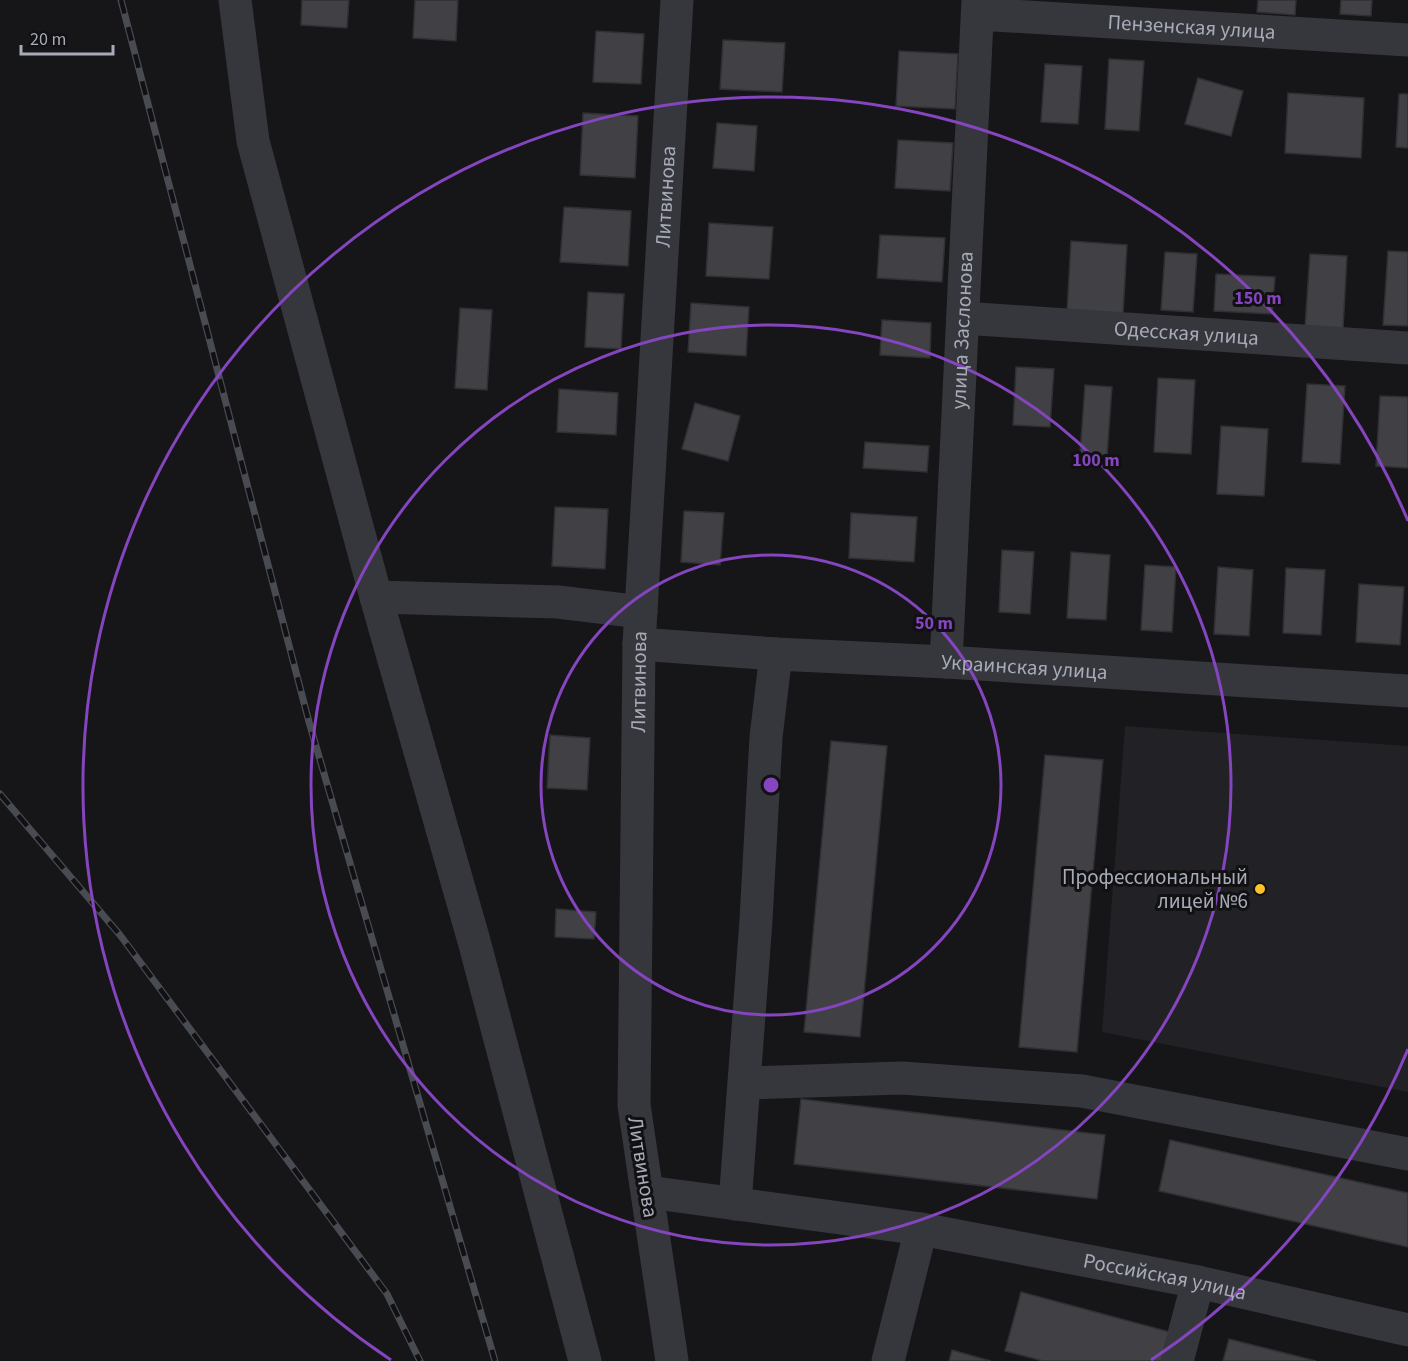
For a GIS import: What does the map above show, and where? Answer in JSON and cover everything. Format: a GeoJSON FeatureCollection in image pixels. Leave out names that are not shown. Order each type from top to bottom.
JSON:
{"type":"FeatureCollection","features":[{"type":"Feature","properties":{"kind":"street"},"geometry":{"type":"LineString","coordinates":[[235,0],[253,141],[376,597],[474,941],[585,1361]]}},
{"type":"Feature","properties":{"kind":"street","name":"Литвинова"},"geometry":{"type":"LineString","coordinates":[[672,1361],[634,1105],[640,628],[677,0]]}},
{"type":"Feature","properties":{"kind":"street","name":"Пензенская улица"},"geometry":{"type":"LineString","coordinates":[[978,7],[1408,40]]}},
{"type":"Feature","properties":{"kind":"street","name":"улица Заслонова"},"geometry":{"type":"LineString","coordinates":[[946,662],[978,7]]}},
{"type":"Feature","properties":{"kind":"street","name":"Одесская улица"},"geometry":{"type":"LineString","coordinates":[[963,318],[1408,348]]}},
{"type":"Feature","properties":{"kind":"street","name":"Украинская улица"},"geometry":{"type":"LineString","coordinates":[[376,597],[558,602],[640,628],[776,654],[946,662],[1408,691]]}},
{"type":"Feature","properties":{"kind":"street"},"geometry":{"type":"LineString","coordinates":[[735,1204],[745,1083],[766,737],[776,654]]}},
{"type":"Feature","properties":{"kind":"street"},"geometry":{"type":"LineString","coordinates":[[745,1083],[902,1078],[1082,1091],[1408,1154]]}},
{"type":"Feature","properties":{"kind":"street","name":"Российская улица"},"geometry":{"type":"LineString","coordinates":[[648,1192],[921,1228],[1198,1282],[1408,1330]]}},
{"type":"Feature","properties":{"kind":"street"},"geometry":{"type":"LineString","coordinates":[[888,1361],[921,1228]]}},
{"type":"Feature","properties":{"kind":"street"},"geometry":{"type":"LineString","coordinates":[[1177,1361],[1198,1282]]}},
{"type":"Feature","properties":{"kind":"shaded area","name":"Профессиональный лицей №6"},"geometry":{"type":"Polygon","coordinates":[[[1125,726],[1408,746],[1408,1092],[1102,1032],[1125,726]]]}},
{"type":"Feature","properties":{"kind":"building"},"geometry":{"type":"Polygon","coordinates":[[[302,0],[349,0],[347,28],[301,25],[302,0]]]}},
{"type":"Feature","properties":{"kind":"building"},"geometry":{"type":"Polygon","coordinates":[[[415,0],[458,0],[456,41],[413,38],[415,0]]]}},
{"type":"Feature","properties":{"kind":"building"},"geometry":{"type":"Polygon","coordinates":[[[1258,0],[1296,0],[1295,15],[1257,12],[1258,0]]]}},
{"type":"Feature","properties":{"kind":"building"},"geometry":{"type":"Polygon","coordinates":[[[1341,0],[1372,0],[1371,16],[1340,14],[1341,0]]]}},
{"type":"Feature","properties":{"kind":"building"},"geometry":{"type":"Polygon","coordinates":[[[596,31],[644,34],[641,84],[593,82],[596,31]]]}},
{"type":"Feature","properties":{"kind":"building"},"geometry":{"type":"Polygon","coordinates":[[[723,40],[785,43],[782,92],[720,89],[723,40]]]}},
{"type":"Feature","properties":{"kind":"building"},"geometry":{"type":"Polygon","coordinates":[[[899,51],[958,54],[955,109],[896,106],[899,51]]]}},
{"type":"Feature","properties":{"kind":"building"},"geometry":{"type":"Polygon","coordinates":[[[1109,59],[1144,61],[1139,131],[1105,129],[1109,59]]]}},
{"type":"Feature","properties":{"kind":"building"},"geometry":{"type":"Polygon","coordinates":[[[1045,64],[1082,66],[1078,124],[1041,122],[1045,64]]]}},
{"type":"Feature","properties":{"kind":"building"},"geometry":{"type":"Polygon","coordinates":[[[1198,78],[1243,91],[1231,136],[1185,124],[1198,78]]]}},
{"type":"Feature","properties":{"kind":"building"},"geometry":{"type":"Polygon","coordinates":[[[1288,93],[1364,98],[1361,158],[1285,153],[1288,93]]]}},
{"type":"Feature","properties":{"kind":"building"},"geometry":{"type":"Polygon","coordinates":[[[1399,94],[1408,94],[1408,148],[1396,147],[1399,94]]]}},
{"type":"Feature","properties":{"kind":"building"},"geometry":{"type":"Polygon","coordinates":[[[583,113],[638,116],[635,178],[580,175],[583,113]]]}},
{"type":"Feature","properties":{"kind":"building"},"geometry":{"type":"Polygon","coordinates":[[[717,123],[757,126],[754,171],[713,168],[717,123]]]}},
{"type":"Feature","properties":{"kind":"building"},"geometry":{"type":"Polygon","coordinates":[[[898,140],[953,143],[950,191],[895,188],[898,140]]]}},
{"type":"Feature","properties":{"kind":"building"},"geometry":{"type":"Polygon","coordinates":[[[564,207],[631,211],[628,266],[560,262],[564,207]]]}},
{"type":"Feature","properties":{"kind":"building"},"geometry":{"type":"Polygon","coordinates":[[[709,223],[773,227],[769,279],[706,276],[709,223]]]}},
{"type":"Feature","properties":{"kind":"building"},"geometry":{"type":"Polygon","coordinates":[[[880,235],[945,238],[942,282],[877,278],[880,235]]]}},
{"type":"Feature","properties":{"kind":"building"},"geometry":{"type":"Polygon","coordinates":[[[1071,241],[1127,245],[1123,314],[1067,311],[1071,241]]]}},
{"type":"Feature","properties":{"kind":"building"},"geometry":{"type":"Polygon","coordinates":[[[1388,251],[1408,252],[1408,326],[1383,325],[1388,251]]]}},
{"type":"Feature","properties":{"kind":"building"},"geometry":{"type":"Polygon","coordinates":[[[1165,252],[1197,254],[1193,312],[1161,310],[1165,252]]]}},
{"type":"Feature","properties":{"kind":"building"},"geometry":{"type":"Polygon","coordinates":[[[1310,254],[1347,256],[1343,329],[1305,327],[1310,254]]]}},
{"type":"Feature","properties":{"kind":"building"},"geometry":{"type":"Polygon","coordinates":[[[1216,274],[1275,277],[1272,314],[1214,311],[1216,274]]]}},
{"type":"Feature","properties":{"kind":"building"},"geometry":{"type":"Polygon","coordinates":[[[588,292],[624,294],[621,349],[585,347],[588,292]]]}},
{"type":"Feature","properties":{"kind":"building"},"geometry":{"type":"Polygon","coordinates":[[[691,303],[749,307],[746,356],[688,352],[691,303]]]}},
{"type":"Feature","properties":{"kind":"building"},"geometry":{"type":"Polygon","coordinates":[[[460,308],[492,310],[487,390],[455,388],[460,308]]]}},
{"type":"Feature","properties":{"kind":"building"},"geometry":{"type":"Polygon","coordinates":[[[882,320],[931,323],[930,358],[880,355],[882,320]]]}},
{"type":"Feature","properties":{"kind":"building"},"geometry":{"type":"Polygon","coordinates":[[[1016,367],[1054,369],[1050,427],[1013,425],[1016,367]]]}},
{"type":"Feature","properties":{"kind":"building"},"geometry":{"type":"Polygon","coordinates":[[[1158,378],[1195,380],[1191,454],[1154,452],[1158,378]]]}},
{"type":"Feature","properties":{"kind":"building"},"geometry":{"type":"Polygon","coordinates":[[[1307,384],[1345,386],[1340,464],[1302,462],[1307,384]]]}},
{"type":"Feature","properties":{"kind":"building"},"geometry":{"type":"Polygon","coordinates":[[[1085,385],[1112,387],[1107,456],[1080,454],[1085,385]]]}},
{"type":"Feature","properties":{"kind":"building"},"geometry":{"type":"Polygon","coordinates":[[[559,389],[618,393],[616,435],[557,432],[559,389]]]}},
{"type":"Feature","properties":{"kind":"building"},"geometry":{"type":"Polygon","coordinates":[[[1380,396],[1408,397],[1408,468],[1376,466],[1380,396]]]}},
{"type":"Feature","properties":{"kind":"building"},"geometry":{"type":"Polygon","coordinates":[[[695,403],[740,416],[728,461],[682,449],[695,403]]]}},
{"type":"Feature","properties":{"kind":"building"},"geometry":{"type":"Polygon","coordinates":[[[1221,426],[1268,429],[1264,496],[1217,494],[1221,426]]]}},
{"type":"Feature","properties":{"kind":"building"},"geometry":{"type":"Polygon","coordinates":[[[865,442],[929,446],[927,472],[863,468],[865,442]]]}},
{"type":"Feature","properties":{"kind":"building"},"geometry":{"type":"Polygon","coordinates":[[[555,507],[608,509],[605,569],[552,566],[555,507]]]}},
{"type":"Feature","properties":{"kind":"building"},"geometry":{"type":"Polygon","coordinates":[[[684,511],[724,513],[720,565],[681,562],[684,511]]]}},
{"type":"Feature","properties":{"kind":"building"},"geometry":{"type":"Polygon","coordinates":[[[851,513],[917,517],[914,562],[849,558],[851,513]]]}},
{"type":"Feature","properties":{"kind":"building"},"geometry":{"type":"Polygon","coordinates":[[[1002,550],[1034,552],[1030,614],[999,612],[1002,550]]]}},
{"type":"Feature","properties":{"kind":"building"},"geometry":{"type":"Polygon","coordinates":[[[1071,552],[1110,555],[1106,620],[1067,618],[1071,552]]]}},
{"type":"Feature","properties":{"kind":"building"},"geometry":{"type":"Polygon","coordinates":[[[1145,565],[1176,567],[1172,632],[1141,630],[1145,565]]]}},
{"type":"Feature","properties":{"kind":"building"},"geometry":{"type":"Polygon","coordinates":[[[1218,567],[1253,570],[1249,636],[1214,634],[1218,567]]]}},
{"type":"Feature","properties":{"kind":"building"},"geometry":{"type":"Polygon","coordinates":[[[1286,568],[1325,570],[1321,635],[1283,633],[1286,568]]]}},
{"type":"Feature","properties":{"kind":"building"},"geometry":{"type":"Polygon","coordinates":[[[1359,584],[1404,587],[1400,645],[1356,642],[1359,584]]]}},
{"type":"Feature","properties":{"kind":"building"},"geometry":{"type":"Polygon","coordinates":[[[550,735],[590,738],[587,790],[547,788],[550,735]]]}},
{"type":"Feature","properties":{"kind":"building"},"geometry":{"type":"Polygon","coordinates":[[[831,741],[887,746],[860,1037],[804,1032],[831,741]]]}},
{"type":"Feature","properties":{"kind":"building"},"geometry":{"type":"Polygon","coordinates":[[[1045,755],[1103,760],[1077,1052],[1019,1047],[1045,755]]]}},
{"type":"Feature","properties":{"kind":"building"},"geometry":{"type":"Polygon","coordinates":[[[556,909],[596,912],[594,939],[555,937],[556,909]]]}},
{"type":"Feature","properties":{"kind":"building"},"geometry":{"type":"Polygon","coordinates":[[[801,1099],[1105,1135],[1097,1199],[794,1164],[801,1099]]]}},
{"type":"Feature","properties":{"kind":"building"},"geometry":{"type":"Polygon","coordinates":[[[1170,1140],[1408,1193],[1408,1247],[1159,1191],[1170,1140]]]}},
{"type":"Feature","properties":{"kind":"building"},"geometry":{"type":"Polygon","coordinates":[[[1021,1292],[1170,1332],[1162,1361],[1043,1361],[1005,1351],[1021,1292]]]}},
{"type":"Feature","properties":{"kind":"building"},"geometry":{"type":"Polygon","coordinates":[[[1229,1339],[1316,1361],[1223,1361],[1229,1339]]]}},
{"type":"Feature","properties":{"kind":"building"},"geometry":{"type":"Polygon","coordinates":[[[952,1350],[991,1361],[949,1361],[952,1350]]]}},
{"type":"Feature","properties":{"kind":"railway"},"geometry":{"type":"LineString","coordinates":[[121,0],[309,722],[495,1361]]}},
{"type":"Feature","properties":{"kind":"railway"},"geometry":{"type":"LineString","coordinates":[[0,794],[120,935],[387,1294],[420,1361]]}},
{"type":"Feature","properties":{"kind":"place","name":"Профессиональный лицей №6"},"geometry":{"type":"Point","coordinates":[1260,889]}}]}
